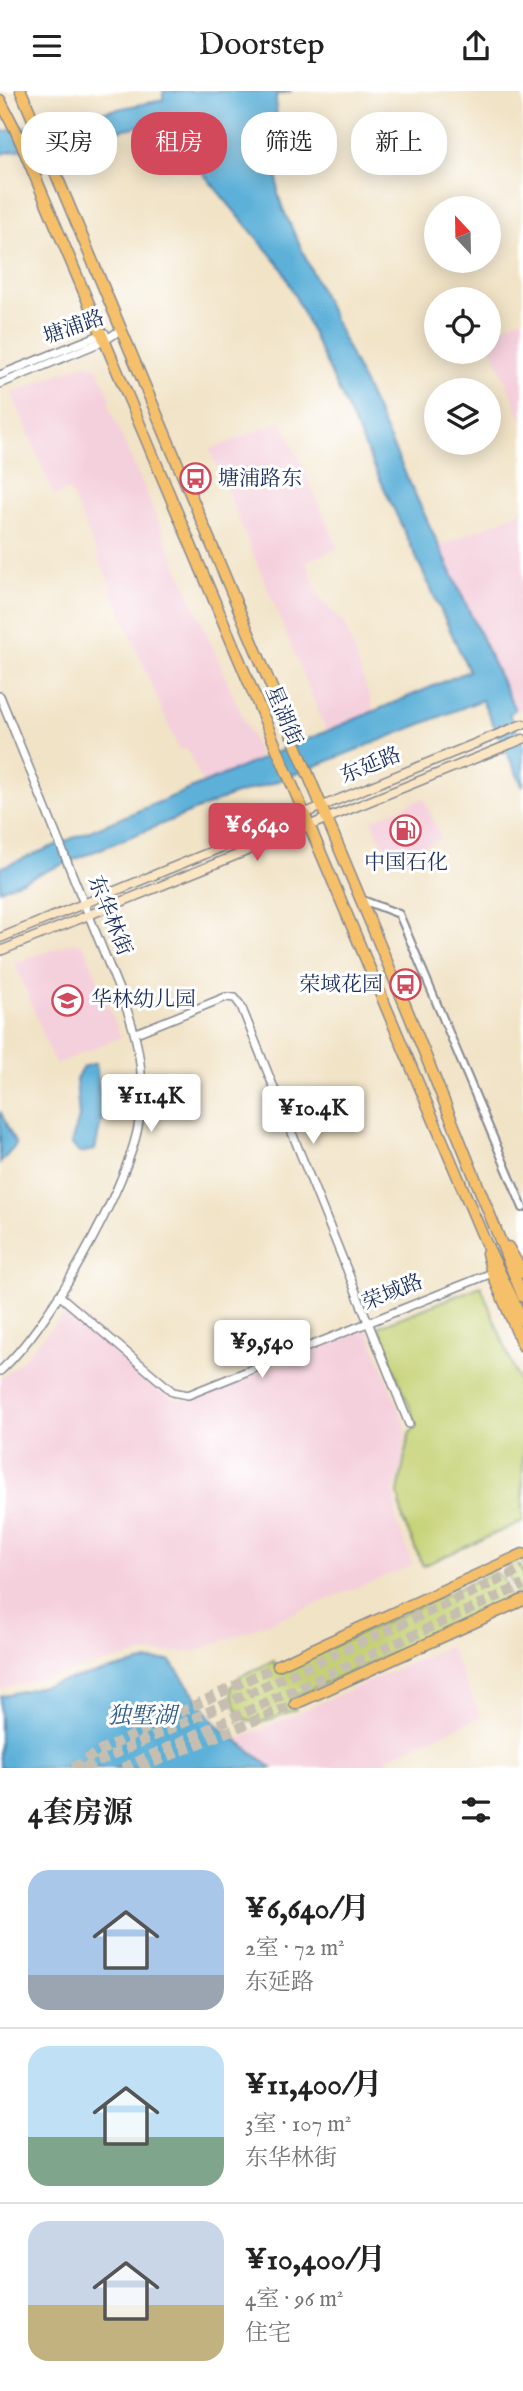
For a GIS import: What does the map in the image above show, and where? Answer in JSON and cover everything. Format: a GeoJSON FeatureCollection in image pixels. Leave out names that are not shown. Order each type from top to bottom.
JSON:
{"type":"FeatureCollection","features":[{"type":"Feature","properties":{"kind":"main road","name":"星湖街"},"geometry":{"type":"LineString","coordinates":[[2,91],[14,127],[102,338],[484,1239],[523,1321]]}},
{"type":"Feature","properties":{"kind":"main road","name":"星湖街"},"geometry":{"type":"LineString","coordinates":[[19,91],[327,819],[500,1234],[523,1297]]}},
{"type":"Feature","properties":{"kind":"main road","name":"星湖街"},"geometry":{"type":"LineString","coordinates":[[0,100],[14,127]]}},
{"type":"Feature","properties":{"kind":"main road","name":"东延路"},"geometry":{"type":"LineString","coordinates":[[0,938],[520,725]]}},
{"type":"Feature","properties":{"kind":"main road","name":"东延路"},"geometry":{"type":"LineString","coordinates":[[0,951],[523,739]]}},
{"type":"Feature","properties":{"kind":"main road"},"geometry":{"type":"LineString","coordinates":[[500,1234],[523,1273]]}},
{"type":"Feature","properties":{"kind":"main road"},"geometry":{"type":"LineString","coordinates":[[484,1239],[492,1273],[523,1346]]}},
{"type":"Feature","properties":{"kind":"main road"},"geometry":{"type":"LineString","coordinates":[[278,1665],[523,1554]]}},
{"type":"Feature","properties":{"kind":"main road"},"geometry":{"type":"LineString","coordinates":[[295,1704],[523,1600]]}},
{"type":"Feature","properties":{"kind":"street","name":"塘浦路"},"geometry":{"type":"LineString","coordinates":[[0,384],[119,331]]}},
{"type":"Feature","properties":{"kind":"street","name":"塘浦路"},"geometry":{"type":"LineString","coordinates":[[0,375],[102,338]]}},
{"type":"Feature","properties":{"kind":"street","name":"东华林街"},"geometry":{"type":"LineString","coordinates":[[0,696],[136,1033],[141,1102],[133,1148],[92,1236],[32,1339],[0,1371]]}},
{"type":"Feature","properties":{"kind":"street"},"geometry":{"type":"LineString","coordinates":[[360,899],[399,914],[523,1208]]}},
{"type":"Feature","properties":{"kind":"street"},"geometry":{"type":"LineString","coordinates":[[136,1033],[226,997],[235,998],[242,1006],[409,1425]]}},
{"type":"Feature","properties":{"kind":"street","name":"荣域路"},"geometry":{"type":"LineString","coordinates":[[59,1295],[180,1395],[188,1395],[492,1273]]}},
{"type":"Feature","properties":{"kind":"shaded area"},"geometry":{"type":"Polygon","coordinates":[[[523,318],[523,423],[498,364],[501,364],[501,327],[523,318]]]}},
{"type":"Feature","properties":{"kind":"shaded area"},"geometry":{"type":"Polygon","coordinates":[[[89,364],[98,369],[110,397],[109,407],[259,755],[254,762],[203,785],[187,748],[179,750],[70,490],[54,496],[12,393],[89,364]]]}},
{"type":"Feature","properties":{"kind":"shaded area"},"geometry":{"type":"Polygon","coordinates":[[[282,421],[338,548],[306,562],[322,601],[346,626],[374,711],[326,730],[210,450],[282,421]]]}},
{"type":"Feature","properties":{"kind":"shaded area"},"geometry":{"type":"Polygon","coordinates":[[[523,511],[523,707],[515,710],[439,546],[523,511]]]}},
{"type":"Feature","properties":{"kind":"shaded area"},"geometry":{"type":"Polygon","coordinates":[[[424,798],[441,839],[389,860],[372,820],[424,798]]]}},
{"type":"Feature","properties":{"kind":"shaded area","name":"华林幼儿园"},"geometry":{"type":"Polygon","coordinates":[[[74,942],[82,944],[87,952],[121,1037],[55,1064],[15,963],[74,942]]]}},
{"type":"Feature","properties":{"kind":"shaded area"},"geometry":{"type":"Polygon","coordinates":[[[69,1309],[75,1310],[169,1397],[177,1400],[193,1399],[367,1328],[406,1428],[401,1468],[394,1493],[397,1523],[413,1565],[198,1651],[140,1654],[0,1689],[0,1379],[22,1360],[69,1309]]]}},
{"type":"Feature","properties":{"kind":"shaded area"},"geometry":{"type":"Polygon","coordinates":[[[449,1646],[481,1717],[387,1757],[391,1768],[272,1768],[236,1740],[449,1646]]]}},
{"type":"Feature","properties":{"kind":"green space"},"geometry":{"type":"Polygon","coordinates":[[[481,1286],[523,1392],[523,1521],[423,1566],[403,1520],[398,1493],[409,1434],[417,1425],[377,1327],[481,1286]]]}},
{"type":"Feature","properties":{"kind":"green space"},"geometry":{"type":"Polygon","coordinates":[[[523,1558],[523,1594],[517,1596],[505,1568],[523,1558]]]}},
{"type":"Feature","properties":{"kind":"green space"},"geometry":{"type":"Polygon","coordinates":[[[494,1572],[506,1585],[510,1597],[507,1603],[291,1698],[296,1709],[284,1714],[254,1722],[239,1714],[231,1688],[240,1676],[274,1661],[279,1671],[494,1572]]]}},
{"type":"Feature","properties":{"kind":"water"},"geometry":{"type":"Polygon","coordinates":[[[163,91],[292,91],[276,95],[276,112],[241,112],[241,175],[278,175],[278,194],[283,209],[515,710],[509,714],[523,745],[523,787],[482,700],[270,784],[233,795],[0,890],[0,868],[469,671],[282,268],[204,175],[227,175],[227,112],[131,112],[131,128],[117,131],[117,112],[102,112],[163,100],[163,91]]]}},
{"type":"Feature","properties":{"kind":"water"},"geometry":{"type":"Polygon","coordinates":[[[21,128],[21,150],[0,154],[0,132],[21,128]]]}},
{"type":"Feature","properties":{"kind":"water"},"geometry":{"type":"Polygon","coordinates":[[[96,1063],[102,1117],[95,1150],[79,1153],[71,1143],[79,1118],[76,1079],[83,1067],[96,1063]]]}},
{"type":"Feature","properties":{"kind":"water"},"geometry":{"type":"Polygon","coordinates":[[[0,1111],[16,1145],[0,1163],[0,1111]]]}},
{"type":"Feature","properties":{"kind":"water","name":"独墅湖"},"geometry":{"type":"Polygon","coordinates":[[[170,1660],[214,1722],[272,1768],[0,1768],[0,1696],[148,1661],[170,1660]]]}},
{"type":"Feature","properties":{"kind":"tunnel"},"geometry":{"type":"LineString","coordinates":[[84,1768],[523,1569]]}},
{"type":"Feature","properties":{"kind":"tunnel"},"geometry":{"type":"LineString","coordinates":[[123,1768],[523,1585]]}},
{"type":"Feature","properties":{"kind":"tunnel"},"geometry":{"type":"LineString","coordinates":[[73,1768],[98,1752],[278,1665]]}},
{"type":"Feature","properties":{"kind":"tunnel"},"geometry":{"type":"LineString","coordinates":[[140,1768],[295,1704]]}},
{"type":"Feature","properties":{"kind":"place","name":"塘浦路东"},"geometry":{"type":"Point","coordinates":[195,479]}},
{"type":"Feature","properties":{"kind":"place","name":"中国石化"},"geometry":{"type":"Point","coordinates":[406,831]}},
{"type":"Feature","properties":{"kind":"place","name":"荣域花园"},"geometry":{"type":"Point","coordinates":[406,985]}},
{"type":"Feature","properties":{"kind":"place","name":"华林幼儿园"},"geometry":{"type":"Point","coordinates":[68,1000]}}]}
